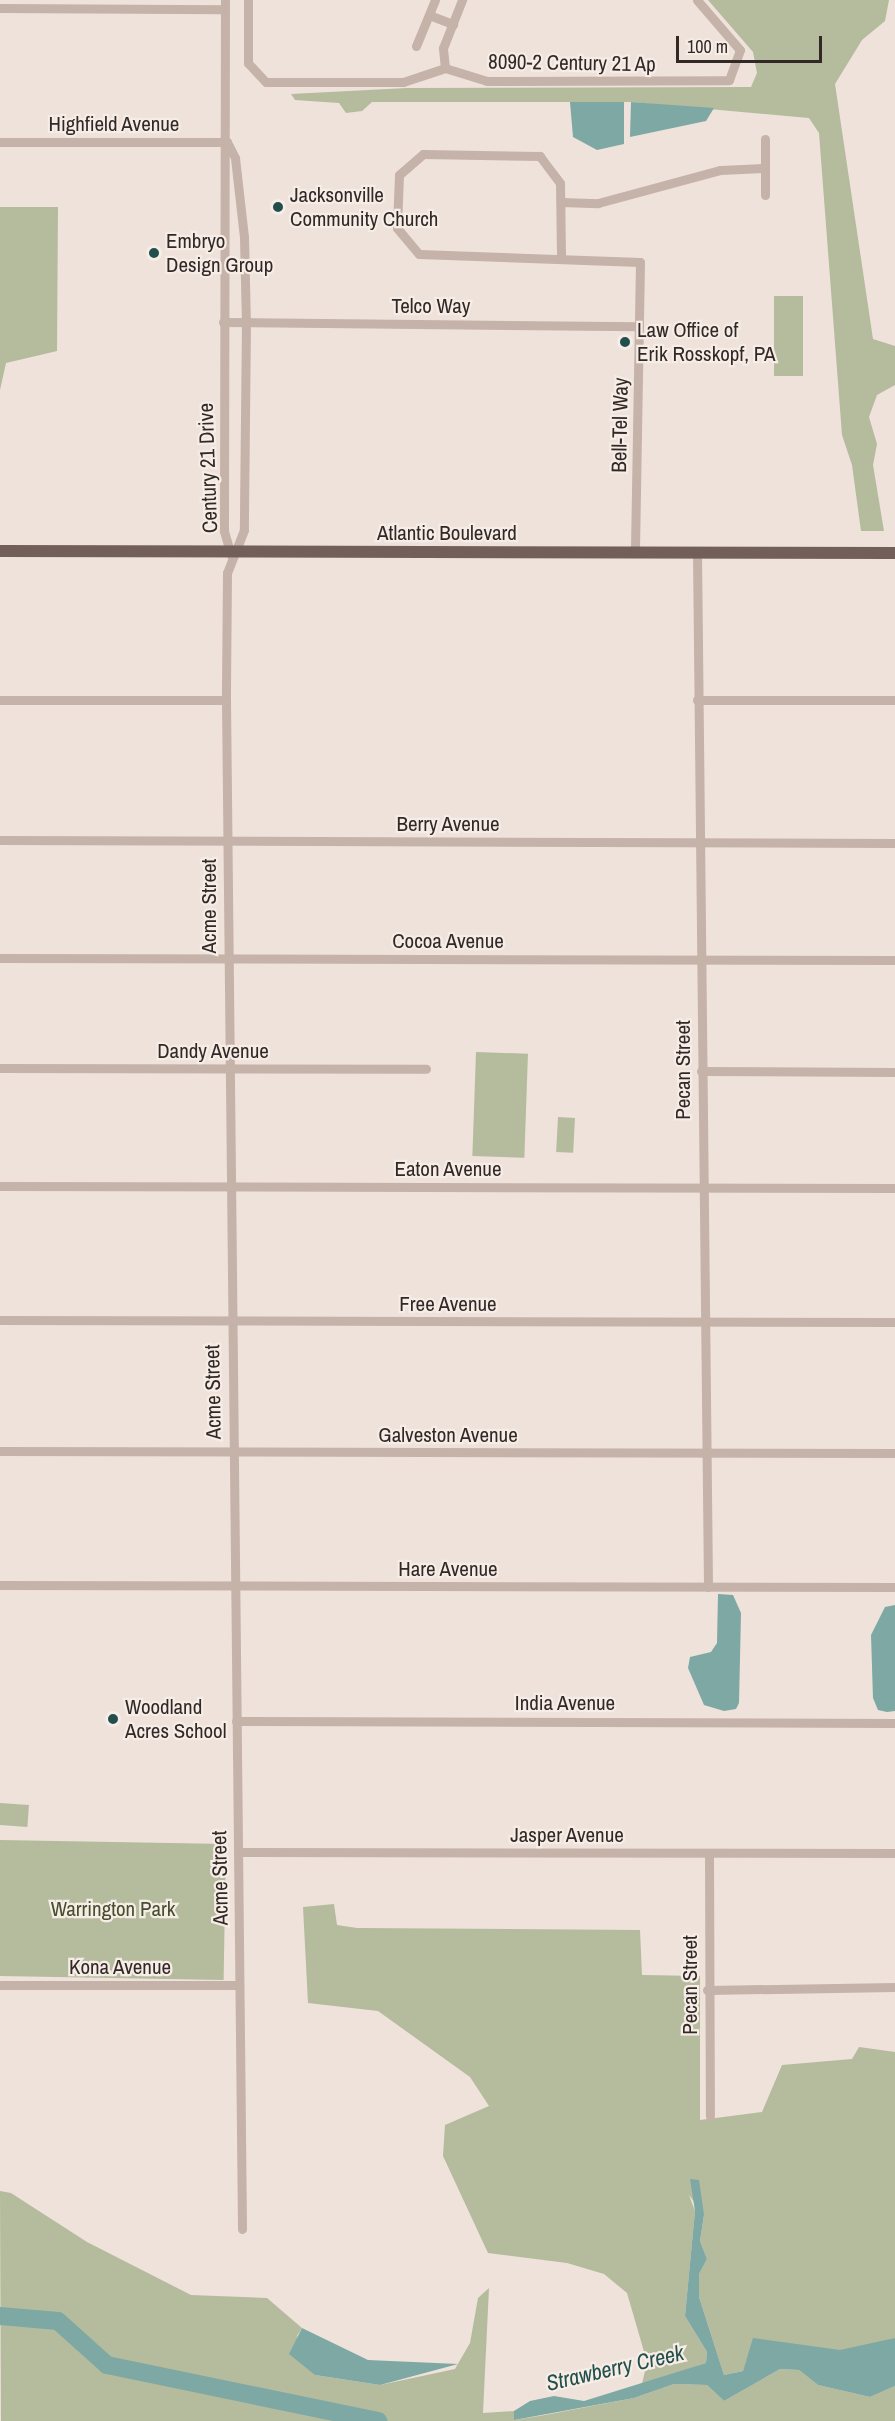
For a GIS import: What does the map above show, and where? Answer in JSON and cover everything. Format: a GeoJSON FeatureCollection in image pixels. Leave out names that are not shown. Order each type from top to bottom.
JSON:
{"type":"FeatureCollection","features":[{"type":"Feature","properties":{"kind":"main road","name":"Atlantic Boulevard"},"geometry":{"type":"LineString","coordinates":[[0,551],[231,555],[895,553]]}},
{"type":"Feature","properties":{"kind":"street"},"geometry":{"type":"LineString","coordinates":[[248,0],[248,63],[266,82],[403,82],[445,68],[443,48],[462,0]]}},
{"type":"Feature","properties":{"kind":"street"},"geometry":{"type":"LineString","coordinates":[[416,46],[435,0]]}},
{"type":"Feature","properties":{"kind":"street","name":"8090-2 Century 21 Ap"},"geometry":{"type":"LineString","coordinates":[[445,68],[487,81],[729,80],[740,50],[698,0]]}},
{"type":"Feature","properties":{"kind":"street"},"geometry":{"type":"LineString","coordinates":[[0,8],[225,5]]}},
{"type":"Feature","properties":{"kind":"street","name":"Century 21 Drive"},"geometry":{"type":"LineString","coordinates":[[225,5],[227,142],[244,237],[246,323],[244,530],[231,555]]}},
{"type":"Feature","properties":{"kind":"street"},"geometry":{"type":"LineString","coordinates":[[429,15],[453,24]]}},
{"type":"Feature","properties":{"kind":"street"},"geometry":{"type":"LineString","coordinates":[[765,139],[765,195]]}},
{"type":"Feature","properties":{"kind":"street","name":"Highfield Avenue"},"geometry":{"type":"LineString","coordinates":[[0,142],[227,142]]}},
{"type":"Feature","properties":{"kind":"street","name":"Century 21 Drive"},"geometry":{"type":"LineString","coordinates":[[227,142],[223,158],[224,531],[231,555]]}},
{"type":"Feature","properties":{"kind":"street"},"geometry":{"type":"LineString","coordinates":[[434,153],[540,156],[560,183],[561,255],[419,254],[402,240],[396,201],[405,165],[434,153]]}},
{"type":"Feature","properties":{"kind":"street"},"geometry":{"type":"LineString","coordinates":[[561,202],[598,203],[720,170],[765,168]]}},
{"type":"Feature","properties":{"kind":"street","name":"Bell-Tel Way"},"geometry":{"type":"LineString","coordinates":[[561,255],[608,264],[640,262],[635,552]]}},
{"type":"Feature","properties":{"kind":"street","name":"Telco Way"},"geometry":{"type":"LineString","coordinates":[[223,322],[639,326]]}},
{"type":"Feature","properties":{"kind":"street","name":"Pecan Street"},"geometry":{"type":"LineString","coordinates":[[697,552],[704,1322],[703,1454],[708,1587]]}},
{"type":"Feature","properties":{"kind":"street","name":"Acme Street"},"geometry":{"type":"LineString","coordinates":[[231,555],[226,700],[227,958],[231,1452],[235,1586],[242,2229]]}},
{"type":"Feature","properties":{"kind":"street"},"geometry":{"type":"LineString","coordinates":[[0,700],[226,700]]}},
{"type":"Feature","properties":{"kind":"street"},"geometry":{"type":"LineString","coordinates":[[697,700],[895,700]]}},
{"type":"Feature","properties":{"kind":"street","name":"Berry Avenue"},"geometry":{"type":"LineString","coordinates":[[0,840],[895,843]]}},
{"type":"Feature","properties":{"kind":"street","name":"Cocoa Avenue"},"geometry":{"type":"LineString","coordinates":[[0,958],[895,960]]}},
{"type":"Feature","properties":{"kind":"street","name":"Dandy Avenue"},"geometry":{"type":"LineString","coordinates":[[0,1068],[426,1069]]}},
{"type":"Feature","properties":{"kind":"street"},"geometry":{"type":"LineString","coordinates":[[700,1071],[895,1072]]}},
{"type":"Feature","properties":{"kind":"street","name":"Eaton Avenue"},"geometry":{"type":"LineString","coordinates":[[0,1186],[895,1188]]}},
{"type":"Feature","properties":{"kind":"street","name":"Free Avenue"},"geometry":{"type":"LineString","coordinates":[[0,1320],[895,1322]]}},
{"type":"Feature","properties":{"kind":"street","name":"Galveston Avenue"},"geometry":{"type":"LineString","coordinates":[[0,1451],[895,1454]]}},
{"type":"Feature","properties":{"kind":"street","name":"Hare Avenue"},"geometry":{"type":"LineString","coordinates":[[0,1585],[895,1587]]}},
{"type":"Feature","properties":{"kind":"street","name":"India Avenue"},"geometry":{"type":"LineString","coordinates":[[236,1721],[895,1723]]}},
{"type":"Feature","properties":{"kind":"street","name":"Jasper Avenue"},"geometry":{"type":"LineString","coordinates":[[238,1852],[895,1853]]}},
{"type":"Feature","properties":{"kind":"street","name":"Pecan Street"},"geometry":{"type":"LineString","coordinates":[[709,1853],[707,1990],[710,2116]]}},
{"type":"Feature","properties":{"kind":"street","name":"Kona Avenue"},"geometry":{"type":"LineString","coordinates":[[0,1986],[239,1985]]}},
{"type":"Feature","properties":{"kind":"street"},"geometry":{"type":"LineString","coordinates":[[707,1990],[895,1988]]}},
{"type":"Feature","properties":{"kind":"green space"},"geometry":{"type":"Polygon","coordinates":[[[708,0],[889,0],[885,21],[862,40],[835,84],[873,339],[895,346],[895,385],[877,395],[869,417],[877,444],[873,465],[884,531],[861,531],[852,465],[842,435],[819,133],[809,118],[631,102],[372,102],[362,111],[346,113],[339,103],[295,100],[291,94],[407,88],[751,87],[757,73],[753,52],[708,0]]]}},
{"type":"Feature","properties":{"kind":"green space"},"geometry":{"type":"Polygon","coordinates":[[[0,207],[58,207],[57,351],[6,363],[0,390],[0,207]]]}},
{"type":"Feature","properties":{"kind":"green space"},"geometry":{"type":"Polygon","coordinates":[[[774,296],[803,296],[803,376],[774,376],[774,296]]]}},
{"type":"Feature","properties":{"kind":"green space"},"geometry":{"type":"Polygon","coordinates":[[[476,1052],[528,1054],[524,1158],[472,1156],[476,1052]]]}},
{"type":"Feature","properties":{"kind":"green space"},"geometry":{"type":"Polygon","coordinates":[[[558,1117],[575,1118],[573,1153],[556,1152],[558,1117]]]}},
{"type":"Feature","properties":{"kind":"green space"},"geometry":{"type":"Polygon","coordinates":[[[0,1803],[29,1805],[27,1827],[0,1825],[0,1803]]]}},
{"type":"Feature","properties":{"kind":"green space","name":"Warrington Park"},"geometry":{"type":"Polygon","coordinates":[[[0,1840],[226,1844],[224,1980],[0,1976],[0,1840]]]}},
{"type":"Feature","properties":{"kind":"green space"},"geometry":{"type":"Polygon","coordinates":[[[334,1904],[337,1925],[357,1928],[640,1930],[642,1975],[700,1976],[700,2120],[762,2112],[782,2065],[852,2059],[859,2047],[895,2052],[895,2338],[858,2350],[750,2351],[743,2371],[724,2375],[699,2297],[699,2274],[707,2259],[700,2241],[704,2215],[689,2195],[695,2211],[685,2316],[707,2352],[706,2363],[642,2384],[647,2362],[627,2293],[604,2274],[567,2263],[488,2253],[443,2156],[445,2125],[489,2106],[470,2077],[378,2011],[308,2003],[303,1907],[334,1904]]]}},
{"type":"Feature","properties":{"kind":"green space"},"geometry":{"type":"Polygon","coordinates":[[[0,2191],[11,2193],[87,2242],[191,2295],[267,2298],[302,2328],[297,2336],[315,2375],[380,2385],[455,2369],[470,2343],[478,2298],[489,2288],[483,2413],[514,2411],[514,2420],[634,2398],[674,2384],[707,2385],[724,2401],[780,2369],[799,2370],[818,2385],[870,2397],[895,2386],[895,2421],[1,2421],[0,2191]]]}},
{"type":"Feature","properties":{"kind":"water"},"geometry":{"type":"Polygon","coordinates":[[[570,102],[624,102],[624,144],[597,150],[573,137],[570,102]]]}},
{"type":"Feature","properties":{"kind":"water"},"geometry":{"type":"Polygon","coordinates":[[[631,102],[714,108],[706,121],[630,137],[631,102]]]}},
{"type":"Feature","properties":{"kind":"water"},"geometry":{"type":"Polygon","coordinates":[[[718,1594],[733,1595],[741,1613],[739,1703],[736,1709],[724,1711],[704,1705],[688,1668],[690,1657],[711,1652],[717,1643],[718,1594]]]}},
{"type":"Feature","properties":{"kind":"water"},"geometry":{"type":"Polygon","coordinates":[[[895,1605],[895,1711],[887,1712],[878,1710],[873,1698],[871,1635],[885,1607],[895,1605]]]}},
{"type":"Feature","properties":{"kind":"water","name":"Strawberry Creek"},"geometry":{"type":"Polygon","coordinates":[[[690,2179],[699,2180],[704,2215],[700,2241],[707,2259],[699,2274],[699,2297],[724,2375],[743,2371],[753,2338],[840,2350],[895,2338],[895,2386],[870,2397],[818,2385],[799,2370],[780,2369],[724,2401],[707,2385],[674,2384],[634,2398],[514,2420],[514,2411],[530,2401],[554,2396],[584,2401],[706,2363],[707,2352],[685,2316],[695,2211],[690,2179]]]}},
{"type":"Feature","properties":{"kind":"water"},"geometry":{"type":"Polygon","coordinates":[[[302,2328],[368,2360],[458,2364],[380,2385],[315,2375],[289,2354],[302,2328]]]}},
{"type":"Feature","properties":{"kind":"waterway","name":"Strawberry Creek"},"geometry":{"type":"LineString","coordinates":[[0,2316],[58,2321],[107,2365],[378,2421]]}},
{"type":"Feature","properties":{"kind":"place","name":"Jacksonville Community Church"},"geometry":{"type":"Point","coordinates":[278,207]}},
{"type":"Feature","properties":{"kind":"place","name":"Embryo Design Group"},"geometry":{"type":"Point","coordinates":[154,253]}},
{"type":"Feature","properties":{"kind":"place","name":"Law Office of Erik Rosskopf, PA"},"geometry":{"type":"Point","coordinates":[625,342]}},
{"type":"Feature","properties":{"kind":"place","name":"Woodland Acres School"},"geometry":{"type":"Point","coordinates":[113,1719]}}]}
